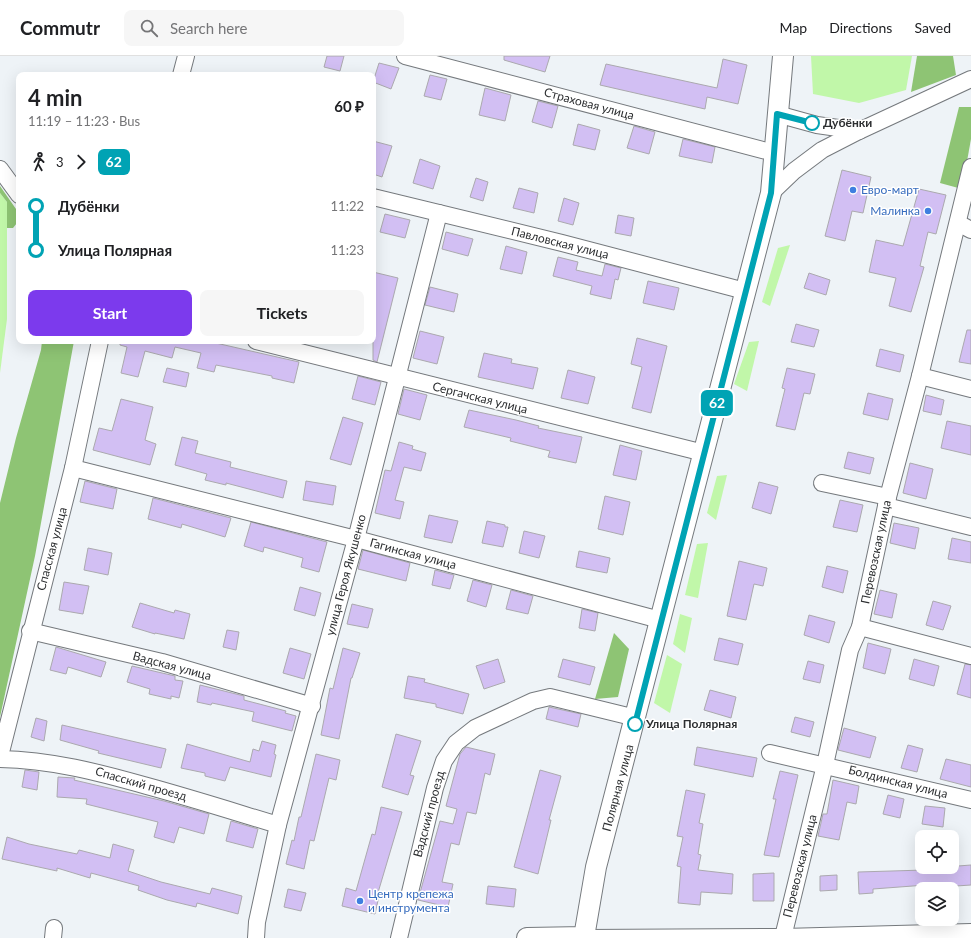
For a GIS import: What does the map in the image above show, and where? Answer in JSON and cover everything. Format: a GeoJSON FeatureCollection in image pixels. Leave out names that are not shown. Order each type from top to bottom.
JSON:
{"type":"FeatureCollection","features":[{"type":"Feature","properties":{"kind":"main road","name":"Полярная улица"},"geometry":{"type":"LineString","coordinates":[[584,937],[596,867],[636,718],[771,193],[783,56]]}},
{"type":"Feature","properties":{"kind":"main road"},"geometry":{"type":"LineString","coordinates":[[527,938],[584,937]]}},
{"type":"Feature","properties":{"kind":"street"},"geometry":{"type":"LineString","coordinates":[[182,72],[186,56]]}},
{"type":"Feature","properties":{"kind":"street","name":"Страховая улица"},"geometry":{"type":"LineString","coordinates":[[404,56],[774,153]]}},
{"type":"Feature","properties":{"kind":"street"},"geometry":{"type":"LineString","coordinates":[[771,193],[810,158],[859,131],[971,79]]}},
{"type":"Feature","properties":{"kind":"street"},"geometry":{"type":"LineString","coordinates":[[777,114],[817,125],[859,131]]}},
{"type":"Feature","properties":{"kind":"street","name":"Перевозская улица"},"geometry":{"type":"LineString","coordinates":[[783,937],[850,650],[860,627],[887,501],[920,376],[965,226],[971,167]]}},
{"type":"Feature","properties":{"kind":"street"},"geometry":{"type":"LineString","coordinates":[[0,169],[16,191]]}},
{"type":"Feature","properties":{"kind":"street","name":"Павловская улица"},"geometry":{"type":"LineString","coordinates":[[376,198],[562,243],[745,291]]}},
{"type":"Feature","properties":{"kind":"street","name":"улица Героя Якушенко"},"geometry":{"type":"LineString","coordinates":[[256,938],[257,922],[278,825],[312,706],[356,539],[439,213]]}},
{"type":"Feature","properties":{"kind":"street","name":"Спасская улица"},"geometry":{"type":"LineString","coordinates":[[0,757],[30,631],[73,468],[99,344]]}},
{"type":"Feature","properties":{"kind":"street","name":"Сергачская улица"},"geometry":{"type":"LineString","coordinates":[[267,344],[396,378],[704,453]]}},
{"type":"Feature","properties":{"kind":"street"},"geometry":{"type":"LineString","coordinates":[[920,376],[971,389]]}},
{"type":"Feature","properties":{"kind":"street","name":"Гагинская улица"},"geometry":{"type":"LineString","coordinates":[[73,468],[356,539],[660,620]]}},
{"type":"Feature","properties":{"kind":"street"},"geometry":{"type":"LineString","coordinates":[[822,483],[971,527]]}},
{"type":"Feature","properties":{"kind":"street"},"geometry":{"type":"LineString","coordinates":[[860,627],[971,656]]}},
{"type":"Feature","properties":{"kind":"street","name":"Вадская улица"},"geometry":{"type":"LineString","coordinates":[[30,631],[162,662],[312,706]]}},
{"type":"Feature","properties":{"kind":"street","name":"Вадский проезд"},"geometry":{"type":"LineString","coordinates":[[399,938],[435,788],[444,761],[456,743],[475,728],[533,701],[550,697],[636,718]]}},
{"type":"Feature","properties":{"kind":"street","name":"Болдинская улица"},"geometry":{"type":"LineString","coordinates":[[770,753],[824,764],[971,800]]}},
{"type":"Feature","properties":{"kind":"street","name":"Спасский проезд"},"geometry":{"type":"LineString","coordinates":[[0,757],[31,760],[88,769],[278,825]]}},
{"type":"Feature","properties":{"kind":"street"},"geometry":{"type":"LineString","coordinates":[[584,937],[783,937],[971,932]]}},
{"type":"Feature","properties":{"kind":"green space"},"geometry":{"type":"Polygon","coordinates":[[[811,56],[912,56],[906,90],[859,103],[813,94],[811,56]]]}},
{"type":"Feature","properties":{"kind":"green space"},"geometry":{"type":"Polygon","coordinates":[[[917,56],[953,56],[956,75],[911,92],[917,56]]]}},
{"type":"Feature","properties":{"kind":"green space"},"geometry":{"type":"Polygon","coordinates":[[[959,107],[971,107],[971,139],[962,189],[940,183],[959,107]]]}},
{"type":"Feature","properties":{"kind":"green space"},"geometry":{"type":"Polygon","coordinates":[[[0,186],[16,209],[16,224],[13,228],[7,228],[7,202],[0,193],[0,186]]]}},
{"type":"Feature","properties":{"kind":"green space"},"geometry":{"type":"Polygon","coordinates":[[[0,193],[7,202],[7,319],[0,373],[0,193]]]}},
{"type":"Feature","properties":{"kind":"green space"},"geometry":{"type":"Polygon","coordinates":[[[790,245],[770,306],[762,302],[778,248],[790,245]]]}},
{"type":"Feature","properties":{"kind":"green space"},"geometry":{"type":"Polygon","coordinates":[[[759,341],[747,391],[734,384],[749,342],[759,341]]]}},
{"type":"Feature","properties":{"kind":"green space"},"geometry":{"type":"Polygon","coordinates":[[[42,344],[73,344],[35,556],[0,717],[0,503],[16,438],[42,344]]]}},
{"type":"Feature","properties":{"kind":"green space"},"geometry":{"type":"Polygon","coordinates":[[[727,475],[716,520],[707,513],[717,476],[727,475]]]}},
{"type":"Feature","properties":{"kind":"green space"},"geometry":{"type":"Polygon","coordinates":[[[708,543],[698,598],[685,595],[697,544],[708,543]]]}},
{"type":"Feature","properties":{"kind":"green space"},"geometry":{"type":"Polygon","coordinates":[[[680,614],[692,618],[685,653],[673,644],[680,614]]]}},
{"type":"Feature","properties":{"kind":"green space"},"geometry":{"type":"Polygon","coordinates":[[[614,633],[629,649],[618,697],[595,699],[614,633]]]}},
{"type":"Feature","properties":{"kind":"green space"},"geometry":{"type":"Polygon","coordinates":[[[667,655],[682,664],[670,713],[654,703],[667,655]]]}},
{"type":"Feature","properties":{"kind":"building"},"geometry":{"type":"Polygon","coordinates":[[[327,56],[344,56],[340,71],[324,67],[327,56]]]}},
{"type":"Feature","properties":{"kind":"building"},"geometry":{"type":"Polygon","coordinates":[[[504,56],[550,56],[545,72],[504,60],[504,56]]]}},
{"type":"Feature","properties":{"kind":"building"},"geometry":{"type":"Polygon","coordinates":[[[723,59],[747,65],[738,104],[707,97],[705,109],[600,85],[606,64],[717,88],[723,59]]]}},
{"type":"Feature","properties":{"kind":"building"},"geometry":{"type":"Polygon","coordinates":[[[379,63],[399,68],[391,89],[376,83],[376,72],[379,63]]]}},
{"type":"Feature","properties":{"kind":"building"},"geometry":{"type":"Polygon","coordinates":[[[430,75],[447,79],[441,100],[424,96],[430,75]]]}},
{"type":"Feature","properties":{"kind":"building"},"geometry":{"type":"Polygon","coordinates":[[[485,88],[511,95],[505,121],[479,115],[485,88]]]}},
{"type":"Feature","properties":{"kind":"building"},"geometry":{"type":"Polygon","coordinates":[[[538,101],[558,106],[552,128],[532,122],[538,101]]]}},
{"type":"Feature","properties":{"kind":"building"},"geometry":{"type":"Polygon","coordinates":[[[578,124],[600,130],[595,150],[573,145],[578,124]]]}},
{"type":"Feature","properties":{"kind":"building"},"geometry":{"type":"Polygon","coordinates":[[[634,126],[655,132],[649,154],[627,148],[634,126]]]}},
{"type":"Feature","properties":{"kind":"building"},"geometry":{"type":"Polygon","coordinates":[[[683,139],[715,147],[712,163],[679,156],[683,139]]]}},
{"type":"Feature","properties":{"kind":"building"},"geometry":{"type":"Polygon","coordinates":[[[376,142],[392,146],[382,177],[376,175],[376,142]]]}},
{"type":"Feature","properties":{"kind":"building"},"geometry":{"type":"Polygon","coordinates":[[[420,159],[440,166],[433,189],[413,183],[420,159]]]}},
{"type":"Feature","properties":{"kind":"building","name":"Евро-март"},"geometry":{"type":"Polygon","coordinates":[[[842,170],[871,177],[863,213],[852,211],[845,241],[825,236],[842,170]]]}},
{"type":"Feature","properties":{"kind":"building"},"geometry":{"type":"Polygon","coordinates":[[[476,178],[488,182],[483,201],[470,197],[476,178]]]}},
{"type":"Feature","properties":{"kind":"building"},"geometry":{"type":"Polygon","coordinates":[[[519,188],[538,193],[534,213],[513,208],[519,188]]]}},
{"type":"Feature","properties":{"kind":"building"},"geometry":{"type":"Polygon","coordinates":[[[919,189],[946,195],[936,234],[928,232],[920,266],[924,267],[911,312],[889,306],[896,278],[869,272],[876,240],[903,246],[919,189]]]}},
{"type":"Feature","properties":{"kind":"building"},"geometry":{"type":"Polygon","coordinates":[[[564,198],[579,203],[573,225],[558,221],[564,198]]]}},
{"type":"Feature","properties":{"kind":"building"},"geometry":{"type":"Polygon","coordinates":[[[385,214],[410,220],[405,238],[380,232],[385,214]]]}},
{"type":"Feature","properties":{"kind":"building"},"geometry":{"type":"Polygon","coordinates":[[[618,215],[634,218],[631,236],[615,233],[618,215]]]}},
{"type":"Feature","properties":{"kind":"building"},"geometry":{"type":"Polygon","coordinates":[[[446,232],[473,239],[468,256],[442,249],[446,232]]]}},
{"type":"Feature","properties":{"kind":"building"},"geometry":{"type":"Polygon","coordinates":[[[506,246],[527,252],[522,274],[500,269],[506,246]]]}},
{"type":"Feature","properties":{"kind":"building"},"geometry":{"type":"Polygon","coordinates":[[[558,257],[578,262],[576,270],[602,276],[605,264],[621,268],[618,280],[615,279],[611,299],[590,294],[592,286],[553,276],[558,257]]]}},
{"type":"Feature","properties":{"kind":"building"},"geometry":{"type":"Polygon","coordinates":[[[376,273],[398,278],[377,362],[373,360],[373,344],[376,344],[376,273]]]}},
{"type":"Feature","properties":{"kind":"building"},"geometry":{"type":"Polygon","coordinates":[[[809,273],[830,280],[826,295],[804,288],[809,273]]]}},
{"type":"Feature","properties":{"kind":"building"},"geometry":{"type":"Polygon","coordinates":[[[648,281],[679,288],[674,310],[643,303],[648,281]]]}},
{"type":"Feature","properties":{"kind":"building"},"geometry":{"type":"Polygon","coordinates":[[[430,287],[458,294],[454,312],[425,305],[430,287]]]}},
{"type":"Feature","properties":{"kind":"building"},"geometry":{"type":"Polygon","coordinates":[[[796,324],[819,330],[814,347],[791,342],[796,324]]]}},
{"type":"Feature","properties":{"kind":"building"},"geometry":{"type":"Polygon","coordinates":[[[967,330],[971,330],[971,364],[959,362],[967,330]]]}},
{"type":"Feature","properties":{"kind":"building"},"geometry":{"type":"Polygon","coordinates":[[[420,331],[444,337],[437,364],[413,358],[420,331]]]}},
{"type":"Feature","properties":{"kind":"building"},"geometry":{"type":"Polygon","coordinates":[[[637,338],[667,346],[651,413],[632,408],[642,367],[631,364],[637,338]]]}},
{"type":"Feature","properties":{"kind":"building"},"geometry":{"type":"Polygon","coordinates":[[[220,344],[299,362],[294,383],[272,378],[272,376],[216,365],[214,372],[197,368],[201,353],[175,347],[172,358],[145,351],[138,377],[121,373],[127,347],[120,345],[220,344]]]}},
{"type":"Feature","properties":{"kind":"building"},"geometry":{"type":"Polygon","coordinates":[[[880,349],[904,355],[900,372],[876,366],[880,349]]]}},
{"type":"Feature","properties":{"kind":"building"},"geometry":{"type":"Polygon","coordinates":[[[484,353],[512,359],[511,363],[538,368],[533,389],[478,377],[484,353]]]}},
{"type":"Feature","properties":{"kind":"building"},"geometry":{"type":"Polygon","coordinates":[[[167,368],[189,373],[186,387],[163,382],[167,368]]]}},
{"type":"Feature","properties":{"kind":"building"},"geometry":{"type":"Polygon","coordinates":[[[787,368],[815,374],[810,394],[804,393],[795,430],[776,426],[785,389],[782,388],[787,368]]]}},
{"type":"Feature","properties":{"kind":"building"},"geometry":{"type":"Polygon","coordinates":[[[568,370],[595,377],[588,404],[561,398],[568,370]]]}},
{"type":"Feature","properties":{"kind":"building"},"geometry":{"type":"Polygon","coordinates":[[[358,376],[381,382],[375,405],[352,399],[358,376]]]}},
{"type":"Feature","properties":{"kind":"building"},"geometry":{"type":"Polygon","coordinates":[[[404,389],[427,395],[420,420],[398,414],[404,389]]]}},
{"type":"Feature","properties":{"kind":"building"},"geometry":{"type":"Polygon","coordinates":[[[868,393],[893,399],[888,420],[863,414],[868,393]]]}},
{"type":"Feature","properties":{"kind":"building"},"geometry":{"type":"Polygon","coordinates":[[[926,395],[944,400],[941,415],[923,411],[926,395]]]}},
{"type":"Feature","properties":{"kind":"building"},"geometry":{"type":"Polygon","coordinates":[[[121,399],[153,407],[145,440],[156,444],[150,465],[93,450],[99,428],[112,431],[121,399]]]}},
{"type":"Feature","properties":{"kind":"building"},"geometry":{"type":"Polygon","coordinates":[[[469,410],[539,426],[538,428],[582,437],[576,463],[548,457],[550,451],[510,441],[511,438],[464,427],[469,410]]]}},
{"type":"Feature","properties":{"kind":"building"},"geometry":{"type":"Polygon","coordinates":[[[343,417],[363,423],[351,465],[330,459],[343,417]]]}},
{"type":"Feature","properties":{"kind":"building"},"geometry":{"type":"Polygon","coordinates":[[[947,421],[971,426],[971,455],[941,448],[947,421]]]}},
{"type":"Feature","properties":{"kind":"building"},"geometry":{"type":"Polygon","coordinates":[[[182,437],[198,441],[195,453],[231,462],[230,467],[287,481],[283,498],[226,483],[226,485],[205,480],[207,474],[175,465],[182,437]]]}},
{"type":"Feature","properties":{"kind":"building"},"geometry":{"type":"Polygon","coordinates":[[[399,442],[413,446],[412,449],[426,453],[421,471],[404,467],[395,500],[404,502],[400,519],[375,513],[385,470],[391,471],[399,442]]]}},
{"type":"Feature","properties":{"kind":"building"},"geometry":{"type":"Polygon","coordinates":[[[620,445],[642,451],[636,480],[613,475],[620,445]]]}},
{"type":"Feature","properties":{"kind":"building"},"geometry":{"type":"Polygon","coordinates":[[[848,452],[874,458],[870,474],[844,468],[848,452]]]}},
{"type":"Feature","properties":{"kind":"building"},"geometry":{"type":"Polygon","coordinates":[[[910,463],[933,469],[926,499],[903,493],[910,463]]]}},
{"type":"Feature","properties":{"kind":"building"},"geometry":{"type":"Polygon","coordinates":[[[85,481],[117,489],[113,509],[80,502],[85,481]]]}},
{"type":"Feature","properties":{"kind":"building"},"geometry":{"type":"Polygon","coordinates":[[[306,481],[336,486],[333,505],[303,500],[306,481]]]}},
{"type":"Feature","properties":{"kind":"building"},"geometry":{"type":"Polygon","coordinates":[[[759,482],[778,487],[771,514],[752,508],[759,482]]]}},
{"type":"Feature","properties":{"kind":"building"},"geometry":{"type":"Polygon","coordinates":[[[605,496],[630,502],[623,535],[598,529],[605,496]]]}},
{"type":"Feature","properties":{"kind":"building"},"geometry":{"type":"Polygon","coordinates":[[[153,498],[231,518],[225,537],[182,524],[181,528],[148,519],[153,498]]]}},
{"type":"Feature","properties":{"kind":"building"},"geometry":{"type":"Polygon","coordinates":[[[840,500],[863,505],[857,532],[833,527],[840,500]]]}},
{"type":"Feature","properties":{"kind":"building"},"geometry":{"type":"Polygon","coordinates":[[[429,515],[458,521],[452,543],[424,537],[429,515]]]}},
{"type":"Feature","properties":{"kind":"building"},"geometry":{"type":"Polygon","coordinates":[[[487,521],[508,527],[503,547],[482,543],[487,521]]]}},
{"type":"Feature","properties":{"kind":"building"},"geometry":{"type":"Polygon","coordinates":[[[251,522],[327,542],[319,572],[301,567],[303,558],[264,547],[263,552],[244,546],[251,522]]]}},
{"type":"Feature","properties":{"kind":"building"},"geometry":{"type":"Polygon","coordinates":[[[894,523],[919,528],[915,549],[890,543],[894,523]]]}},
{"type":"Feature","properties":{"kind":"building"},"geometry":{"type":"Polygon","coordinates":[[[524,531],[545,536],[539,558],[519,553],[524,531]]]}},
{"type":"Feature","properties":{"kind":"building"},"geometry":{"type":"Polygon","coordinates":[[[952,538],[971,542],[971,563],[948,559],[952,538]]]}},
{"type":"Feature","properties":{"kind":"building"},"geometry":{"type":"Polygon","coordinates":[[[88,548],[112,553],[108,575],[84,570],[88,548]]]}},
{"type":"Feature","properties":{"kind":"building"},"geometry":{"type":"Polygon","coordinates":[[[363,550],[410,563],[406,581],[358,569],[363,550]]]}},
{"type":"Feature","properties":{"kind":"building"},"geometry":{"type":"Polygon","coordinates":[[[579,551],[610,558],[607,573],[576,567],[579,551]]]}},
{"type":"Feature","properties":{"kind":"building"},"geometry":{"type":"Polygon","coordinates":[[[739,561],[767,568],[763,586],[754,584],[746,620],[727,616],[739,561]]]}},
{"type":"Feature","properties":{"kind":"building"},"geometry":{"type":"Polygon","coordinates":[[[827,566],[848,571],[843,593],[822,587],[827,566]]]}},
{"type":"Feature","properties":{"kind":"building"},"geometry":{"type":"Polygon","coordinates":[[[435,570],[454,575],[450,589],[432,585],[435,570]]]}},
{"type":"Feature","properties":{"kind":"building"},"geometry":{"type":"Polygon","coordinates":[[[473,580],[492,585],[486,607],[467,601],[473,580]]]}},
{"type":"Feature","properties":{"kind":"building"},"geometry":{"type":"Polygon","coordinates":[[[64,582],[89,586],[83,614],[59,610],[64,582]]]}},
{"type":"Feature","properties":{"kind":"building"},"geometry":{"type":"Polygon","coordinates":[[[300,587],[321,593],[315,616],[294,610],[300,587]]]}},
{"type":"Feature","properties":{"kind":"building"},"geometry":{"type":"Polygon","coordinates":[[[511,590],[533,596],[528,614],[506,609],[511,590]]]}},
{"type":"Feature","properties":{"kind":"building"},"geometry":{"type":"Polygon","coordinates":[[[880,590],[897,594],[892,618],[874,614],[880,590]]]}},
{"type":"Feature","properties":{"kind":"building"},"geometry":{"type":"Polygon","coordinates":[[[933,601],[951,606],[943,630],[926,625],[933,601]]]}},
{"type":"Feature","properties":{"kind":"building"},"geometry":{"type":"Polygon","coordinates":[[[140,603],[174,613],[175,610],[190,614],[184,639],[155,634],[132,627],[140,603]]]}},
{"type":"Feature","properties":{"kind":"building"},"geometry":{"type":"Polygon","coordinates":[[[352,604],[373,609],[368,628],[347,624],[352,604]]]}},
{"type":"Feature","properties":{"kind":"building"},"geometry":{"type":"Polygon","coordinates":[[[582,609],[598,613],[595,631],[579,628],[582,609]]]}},
{"type":"Feature","properties":{"kind":"building"},"geometry":{"type":"Polygon","coordinates":[[[809,615],[835,622],[829,643],[804,635],[809,615]]]}},
{"type":"Feature","properties":{"kind":"building"},"geometry":{"type":"Polygon","coordinates":[[[227,630],[239,632],[236,650],[223,647],[227,630]]]}},
{"type":"Feature","properties":{"kind":"building"},"geometry":{"type":"Polygon","coordinates":[[[719,638],[743,644],[738,665],[714,660],[719,638]]]}},
{"type":"Feature","properties":{"kind":"building"},"geometry":{"type":"Polygon","coordinates":[[[868,643],[891,649],[885,674],[863,668],[868,643]]]}},
{"type":"Feature","properties":{"kind":"building"},"geometry":{"type":"Polygon","coordinates":[[[56,647],[106,662],[101,677],[68,667],[66,674],[50,670],[56,647]]]}},
{"type":"Feature","properties":{"kind":"building"},"geometry":{"type":"Polygon","coordinates":[[[290,648],[311,654],[304,679],[283,673],[290,648]]]}},
{"type":"Feature","properties":{"kind":"building"},"geometry":{"type":"Polygon","coordinates":[[[343,648],[360,653],[351,678],[339,739],[321,735],[330,688],[333,689],[343,648]]]}},
{"type":"Feature","properties":{"kind":"building"},"geometry":{"type":"Polygon","coordinates":[[[498,659],[505,682],[484,689],[476,666],[498,659]]]}},
{"type":"Feature","properties":{"kind":"building"},"geometry":{"type":"Polygon","coordinates":[[[563,659],[595,667],[590,685],[558,677],[563,659]]]}},
{"type":"Feature","properties":{"kind":"building"},"geometry":{"type":"Polygon","coordinates":[[[914,659],[939,666],[934,686],[909,679],[914,659]]]}},
{"type":"Feature","properties":{"kind":"building"},"geometry":{"type":"Polygon","coordinates":[[[808,661],[824,665],[820,683],[803,679],[808,661]]]}},
{"type":"Feature","properties":{"kind":"building"},"geometry":{"type":"Polygon","coordinates":[[[965,664],[971,665],[971,698],[957,694],[965,664]]]}},
{"type":"Feature","properties":{"kind":"building"},"geometry":{"type":"Polygon","coordinates":[[[132,666],[175,676],[175,680],[183,681],[179,698],[171,696],[171,699],[149,694],[150,689],[127,682],[132,666]]]}},
{"type":"Feature","properties":{"kind":"building"},"geometry":{"type":"Polygon","coordinates":[[[408,676],[425,679],[424,682],[469,694],[463,714],[436,707],[436,704],[404,698],[408,676]]]}},
{"type":"Feature","properties":{"kind":"building"},"geometry":{"type":"Polygon","coordinates":[[[200,685],[244,696],[244,700],[286,711],[285,713],[296,716],[292,731],[252,721],[254,712],[212,703],[211,705],[197,702],[200,685]]]}},
{"type":"Feature","properties":{"kind":"building"},"geometry":{"type":"Polygon","coordinates":[[[710,690],[736,697],[731,718],[704,710],[710,690]]]}},
{"type":"Feature","properties":{"kind":"building"},"geometry":{"type":"Polygon","coordinates":[[[549,707],[581,714],[578,727],[546,719],[549,707]]]}},
{"type":"Feature","properties":{"kind":"building"},"geometry":{"type":"Polygon","coordinates":[[[795,717],[814,722],[810,737],[791,732],[795,717]]]}},
{"type":"Feature","properties":{"kind":"building"},"geometry":{"type":"Polygon","coordinates":[[[36,718],[47,721],[44,741],[31,737],[36,718]]]}},
{"type":"Feature","properties":{"kind":"building"},"geometry":{"type":"Polygon","coordinates":[[[62,725],[166,749],[161,768],[98,753],[99,751],[60,740],[62,725]]]}},
{"type":"Feature","properties":{"kind":"building"},"geometry":{"type":"Polygon","coordinates":[[[844,728],[876,737],[870,758],[838,750],[844,728]]]}},
{"type":"Feature","properties":{"kind":"building"},"geometry":{"type":"Polygon","coordinates":[[[396,734],[421,741],[410,775],[414,776],[408,795],[382,787],[396,734]]]}},
{"type":"Feature","properties":{"kind":"building"},"geometry":{"type":"Polygon","coordinates":[[[262,741],[276,745],[274,754],[276,755],[271,777],[230,767],[225,781],[205,776],[205,773],[181,768],[187,744],[250,762],[253,749],[259,751],[262,741]]]}},
{"type":"Feature","properties":{"kind":"building"},"geometry":{"type":"Polygon","coordinates":[[[908,745],[923,749],[917,772],[901,768],[908,745]]]}},
{"type":"Feature","properties":{"kind":"building"},"geometry":{"type":"Polygon","coordinates":[[[466,747],[495,754],[490,775],[485,773],[476,814],[467,812],[459,845],[451,843],[442,882],[453,884],[448,907],[418,900],[440,821],[453,824],[457,809],[446,806],[460,754],[466,747]]]}},
{"type":"Feature","properties":{"kind":"building"},"geometry":{"type":"Polygon","coordinates":[[[697,747],[757,758],[753,777],[694,765],[697,747]]]}},
{"type":"Feature","properties":{"kind":"building"},"geometry":{"type":"Polygon","coordinates":[[[316,754],[340,760],[336,780],[329,778],[314,841],[310,840],[304,869],[286,864],[292,840],[294,841],[299,817],[301,817],[316,754]]]}},
{"type":"Feature","properties":{"kind":"building"},"geometry":{"type":"Polygon","coordinates":[[[946,759],[971,765],[971,787],[940,779],[946,759]]]}},
{"type":"Feature","properties":{"kind":"building"},"geometry":{"type":"Polygon","coordinates":[[[25,770],[39,772],[37,790],[22,787],[25,770]]]}},
{"type":"Feature","properties":{"kind":"building"},"geometry":{"type":"Polygon","coordinates":[[[540,770],[561,776],[549,820],[551,820],[538,874],[514,867],[540,770]]]}},
{"type":"Feature","properties":{"kind":"building"},"geometry":{"type":"Polygon","coordinates":[[[780,771],[798,775],[779,857],[764,855],[776,799],[773,799],[780,771]]]}},
{"type":"Feature","properties":{"kind":"building"},"geometry":{"type":"Polygon","coordinates":[[[58,777],[75,778],[74,780],[164,801],[209,814],[204,834],[179,827],[174,843],[154,837],[158,822],[86,804],[87,799],[57,797],[58,777]]]}},
{"type":"Feature","properties":{"kind":"building"},"geometry":{"type":"Polygon","coordinates":[[[833,780],[859,786],[856,804],[847,802],[839,840],[818,836],[823,814],[827,814],[833,780]]]}},
{"type":"Feature","properties":{"kind":"building"},"geometry":{"type":"Polygon","coordinates":[[[686,790],[705,794],[699,823],[703,824],[698,854],[701,855],[698,870],[733,874],[732,894],[701,892],[700,905],[678,903],[681,867],[677,866],[683,837],[677,836],[686,790]]]}},
{"type":"Feature","properties":{"kind":"building"},"geometry":{"type":"Polygon","coordinates":[[[888,795],[904,799],[900,818],[883,814],[888,795]]]}},
{"type":"Feature","properties":{"kind":"building"},"geometry":{"type":"Polygon","coordinates":[[[925,806],[945,808],[943,827],[922,824],[925,806]]]}},
{"type":"Feature","properties":{"kind":"building"},"geometry":{"type":"Polygon","coordinates":[[[381,807],[402,812],[377,896],[379,896],[375,914],[342,906],[346,888],[356,891],[372,834],[375,835],[381,807]]]}},
{"type":"Feature","properties":{"kind":"building"},"geometry":{"type":"Polygon","coordinates":[[[231,821],[258,829],[253,848],[226,841],[231,821]]]}},
{"type":"Feature","properties":{"kind":"building"},"geometry":{"type":"Polygon","coordinates":[[[7,837],[29,844],[77,854],[79,850],[110,858],[113,844],[134,850],[128,871],[161,882],[210,894],[212,888],[242,896],[238,914],[197,903],[196,907],[167,900],[138,890],[139,886],[91,873],[90,878],[57,868],[57,871],[2,859],[7,837]]]}},
{"type":"Feature","properties":{"kind":"building"},"geometry":{"type":"Polygon","coordinates":[[[971,865],[971,885],[959,886],[959,882],[915,882],[915,886],[873,889],[873,893],[859,894],[858,872],[915,870],[915,874],[959,874],[959,866],[971,865]]]}},
{"type":"Feature","properties":{"kind":"building"},"geometry":{"type":"Polygon","coordinates":[[[774,873],[774,901],[753,901],[753,874],[774,873]]]}},
{"type":"Feature","properties":{"kind":"building"},"geometry":{"type":"Polygon","coordinates":[[[837,875],[837,890],[820,891],[820,876],[837,875]]]}},
{"type":"Feature","properties":{"kind":"building"},"geometry":{"type":"Polygon","coordinates":[[[488,886],[516,889],[514,907],[486,904],[488,886]]]}},
{"type":"Feature","properties":{"kind":"building"},"geometry":{"type":"Polygon","coordinates":[[[288,889],[306,893],[301,911],[284,907],[288,889]]]}},
{"type":"Feature","properties":{"kind":"bus line","name":"62"},"geometry":{"type":"LineString","coordinates":[[635,724],[662,612],[771,193],[777,114],[812,123]]}},
{"type":"Feature","properties":{"kind":"place","name":"Дубёнки"},"geometry":{"type":"Point","coordinates":[812,123]}},
{"type":"Feature","properties":{"kind":"place","name":"Евро-март"},"geometry":{"type":"Point","coordinates":[853,190]}},
{"type":"Feature","properties":{"kind":"place","name":"Малинка"},"geometry":{"type":"Point","coordinates":[928,211]}},
{"type":"Feature","properties":{"kind":"place","name":"Улица Полярная"},"geometry":{"type":"Point","coordinates":[635,724]}},
{"type":"Feature","properties":{"kind":"place","name":"Центр крепежа и инструмента"},"geometry":{"type":"Point","coordinates":[360,901]}}]}
